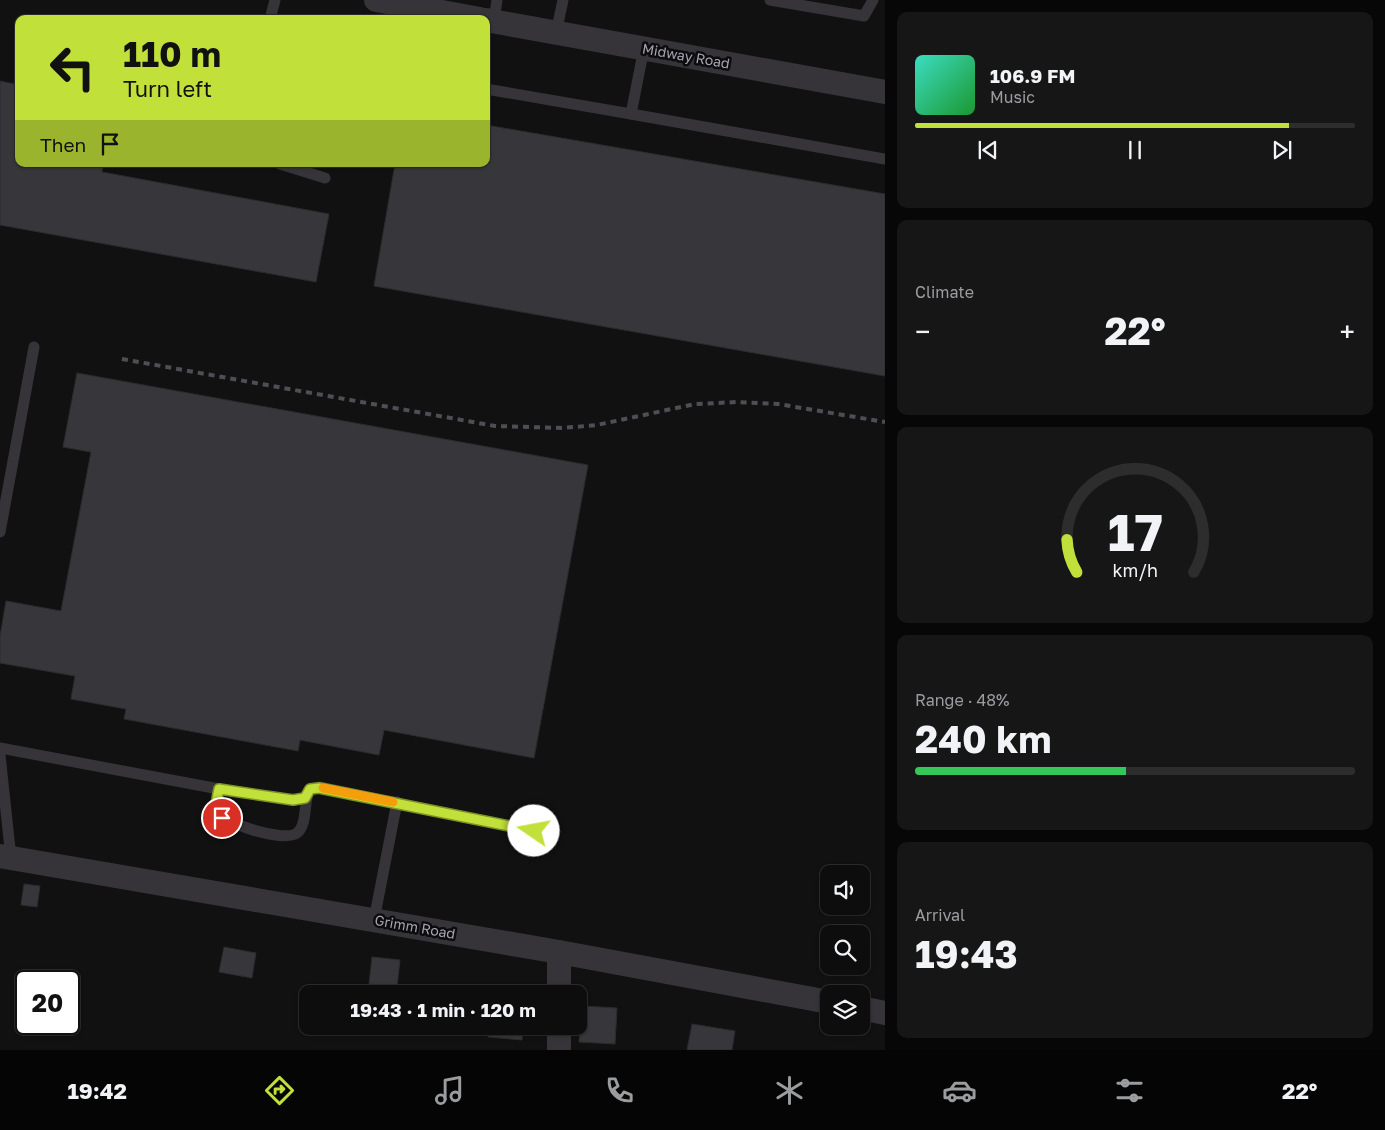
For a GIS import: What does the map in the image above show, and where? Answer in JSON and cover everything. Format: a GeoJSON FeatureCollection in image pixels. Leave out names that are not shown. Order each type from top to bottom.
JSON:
{"type":"FeatureCollection","features":[{"type":"Feature","properties":{"kind":"street","name":"Midway Road"},"geometry":{"type":"LineString","coordinates":[[376,0],[426,14],[489,15]]}},
{"type":"Feature","properties":{"kind":"street","name":"Midway Road"},"geometry":{"type":"LineString","coordinates":[[490,15],[556,33],[885,92]]}},
{"type":"Feature","properties":{"kind":"street","name":"Grimm Road"},"geometry":{"type":"LineString","coordinates":[[6,857],[559,952],[820,1000]]}},
{"type":"Feature","properties":{"kind":"street"},"geometry":{"type":"LineString","coordinates":[[559,952],[559,985]]}},
{"type":"Feature","properties":{"kind":"street"},"geometry":{"type":"LineString","coordinates":[[870,1010],[885,1013]]}},
{"type":"Feature","properties":{"kind":"street"},"geometry":{"type":"LineString","coordinates":[[559,1035],[559,1050]]}},
{"type":"Feature","properties":{"kind":"lane"},"geometry":{"type":"LineString","coordinates":[[271,15],[275,0]]}},
{"type":"Feature","properties":{"kind":"lane"},"geometry":{"type":"LineString","coordinates":[[556,33],[563,0]]}},
{"type":"Feature","properties":{"kind":"lane"},"geometry":{"type":"LineString","coordinates":[[770,0],[864,16],[873,0]]}},
{"type":"Feature","properties":{"kind":"lane"},"geometry":{"type":"LineString","coordinates":[[631,114],[644,48]]}},
{"type":"Feature","properties":{"kind":"lane"},"geometry":{"type":"LineString","coordinates":[[490,89],[885,159]]}},
{"type":"Feature","properties":{"kind":"lane"},"geometry":{"type":"LineString","coordinates":[[290,167],[325,178]]}},
{"type":"Feature","properties":{"kind":"lane"},"geometry":{"type":"LineString","coordinates":[[0,532],[34,347]]}},
{"type":"Feature","properties":{"kind":"lane"},"geometry":{"type":"LineString","coordinates":[[0,748],[219,789],[293,800],[305,798]]}},
{"type":"Feature","properties":{"kind":"lane"},"geometry":{"type":"LineString","coordinates":[[0,755],[6,857]]}},
{"type":"Feature","properties":{"kind":"lane"},"geometry":{"type":"LineString","coordinates":[[219,789],[216,808],[222,818],[271,834],[293,834],[298,832],[302,824],[305,798],[310,789],[319,788],[398,802],[534,831]]}},
{"type":"Feature","properties":{"kind":"lane"},"geometry":{"type":"LineString","coordinates":[[374,920],[398,802]]}},
{"type":"Feature","properties":{"kind":"building"},"geometry":{"type":"Polygon","coordinates":[[[0,81],[15,84],[15,167],[103,167],[102,172],[329,214],[316,282],[0,225],[0,81]]]}},
{"type":"Feature","properties":{"kind":"building"},"geometry":{"type":"Polygon","coordinates":[[[490,126],[885,194],[885,376],[374,286],[394,167],[490,167],[490,126]]]}},
{"type":"Feature","properties":{"kind":"building"},"geometry":{"type":"Polygon","coordinates":[[[77,373],[588,465],[534,758],[384,730],[379,755],[300,740],[298,751],[124,719],[126,709],[71,699],[75,676],[0,663],[0,636],[6,601],[61,611],[91,452],[63,447],[77,373]]]}},
{"type":"Feature","properties":{"kind":"building"},"geometry":{"type":"Polygon","coordinates":[[[24,884],[40,886],[37,907],[21,905],[24,884]]]}},
{"type":"Feature","properties":{"kind":"building"},"geometry":{"type":"Polygon","coordinates":[[[224,947],[256,953],[252,978],[219,972],[224,947]]]}},
{"type":"Feature","properties":{"kind":"building"},"geometry":{"type":"Polygon","coordinates":[[[372,957],[400,960],[397,985],[369,984],[372,957]]]}},
{"type":"Feature","properties":{"kind":"building"},"geometry":{"type":"Polygon","coordinates":[[[587,1006],[617,1008],[615,1044],[579,1042],[580,1035],[587,1035],[587,1006]]]}},
{"type":"Feature","properties":{"kind":"building"},"geometry":{"type":"Polygon","coordinates":[[[692,1024],[735,1031],[732,1050],[687,1050],[692,1024]]]}},
{"type":"Feature","properties":{"kind":"building"},"geometry":{"type":"Polygon","coordinates":[[[488,1035],[522,1035],[522,1040],[488,1037],[488,1035]]]}},
{"type":"Feature","properties":{"kind":"railway"},"geometry":{"type":"LineString","coordinates":[[122,359],[495,426],[562,428],[597,425],[695,404],[738,402],[778,404],[885,422]]}},
{"type":"Feature","properties":{"kind":"slow traffic"},"geometry":{"type":"LineString","coordinates":[[323,788],[393,802]]}},
{"type":"Feature","properties":{"kind":"route"},"geometry":{"type":"LineString","coordinates":[[222,818],[216,808],[219,789],[300,800],[305,798],[310,789],[329,788],[534,831]]}}]}
